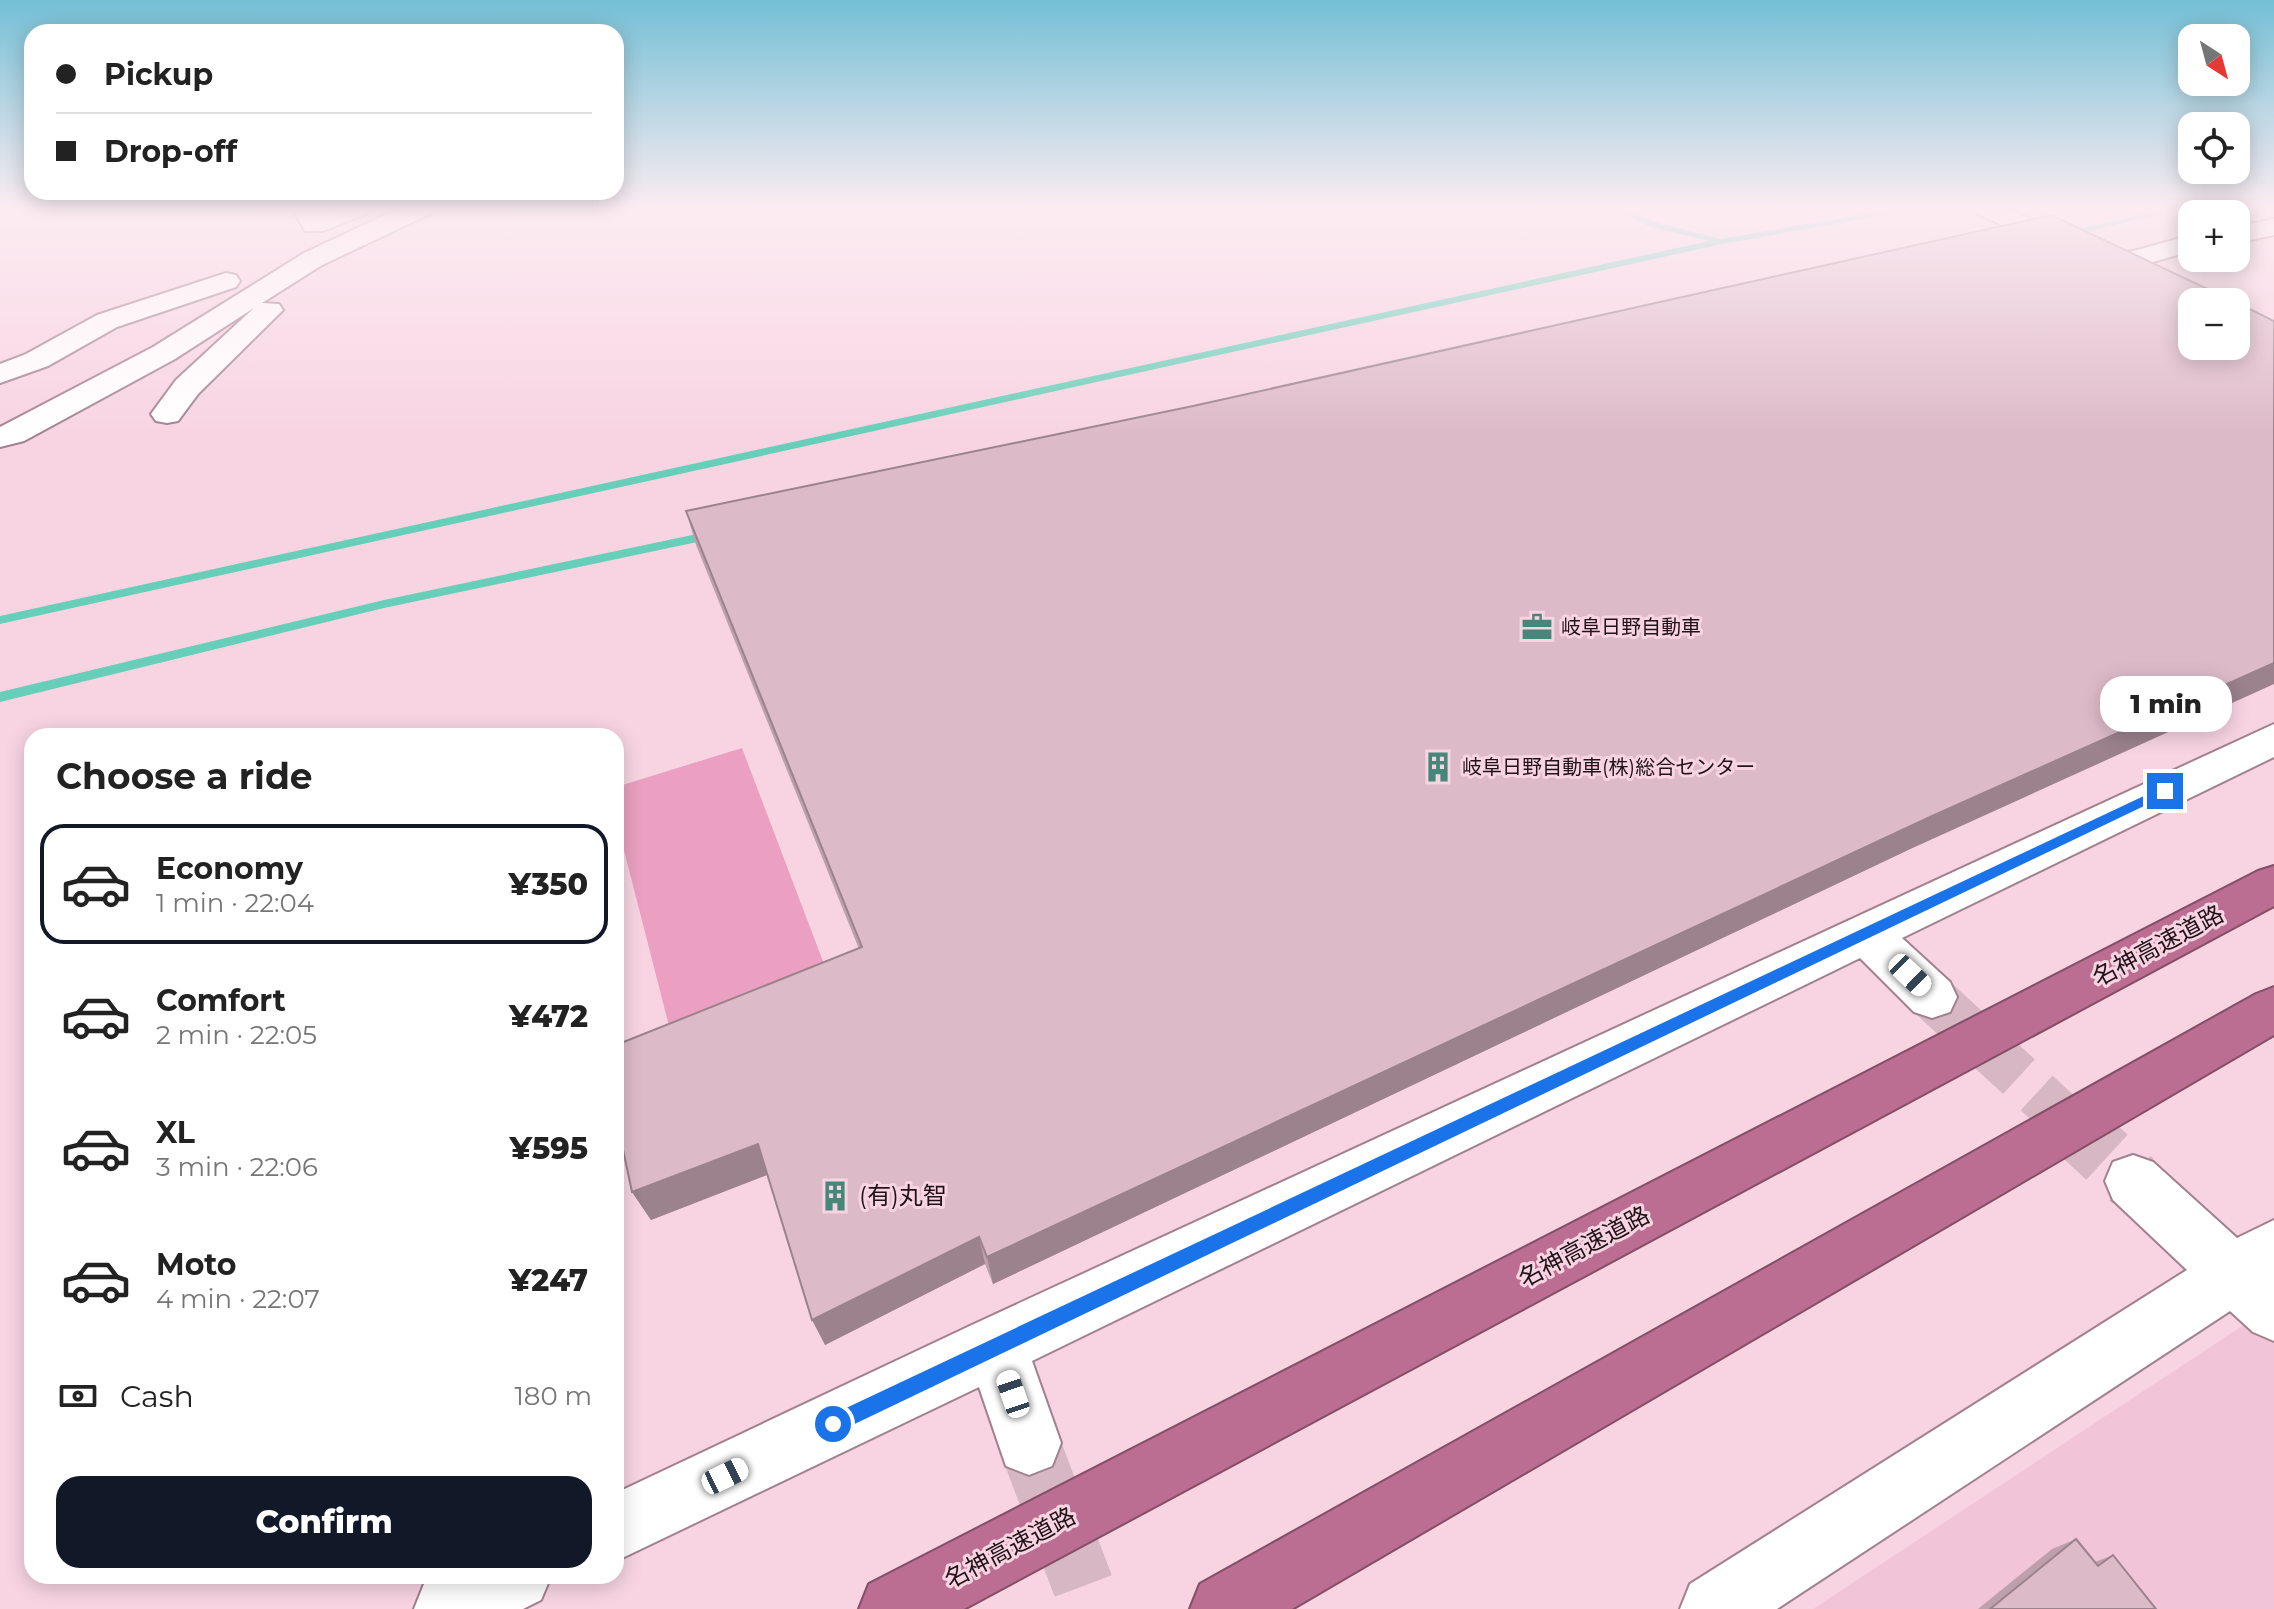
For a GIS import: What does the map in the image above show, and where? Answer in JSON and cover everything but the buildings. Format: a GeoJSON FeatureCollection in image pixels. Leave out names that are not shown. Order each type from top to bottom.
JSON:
{"type":"FeatureCollection","features":[{"type":"Feature","properties":{"kind":"highway","name":"名神高速道路"},"geometry":{"type":"LineString","coordinates":[[894,1609],[2274,884]]}},
{"type":"Feature","properties":{"kind":"highway"},"geometry":{"type":"LineString","coordinates":[[1225,1609],[2274,1009]]}},
{"type":"Feature","properties":{"kind":"street"},"geometry":{"type":"LineString","coordinates":[[0,374],[37,360],[107,321],[207,284]]}},
{"type":"Feature","properties":{"kind":"street"},"geometry":{"type":"LineString","coordinates":[[164,353],[194,305],[222,284]]}},
{"type":"Feature","properties":{"kind":"street"},"geometry":{"type":"LineString","coordinates":[[0,437],[13,434],[164,353],[275,284]]}},
{"type":"Feature","properties":{"kind":"street"},"geometry":{"type":"LineString","coordinates":[[167,414],[187,387],[296,284]]}},
{"type":"Feature","properties":{"kind":"street"},"geometry":{"type":"LineString","coordinates":[[624,1524],[2274,739]]}},
{"type":"Feature","properties":{"kind":"street"},"geometry":{"type":"LineString","coordinates":[[1865,933],[1932,997]]}},
{"type":"Feature","properties":{"kind":"street"},"geometry":{"type":"LineString","coordinates":[[1715,1609],[2261,1277],[2133,1181]]}},
{"type":"Feature","properties":{"kind":"street"},"geometry":{"type":"LineString","coordinates":[[996,1346],[1029,1443]]}},
{"type":"Feature","properties":{"kind":"street"},"geometry":{"type":"LineString","coordinates":[[449,1609],[501,1584]]}},
{"type":"Feature","properties":{"kind":"shaded area"},"geometry":{"type":"Polygon","coordinates":[[[742,748],[824,964],[669,1026],[624,850],[624,785],[742,748]]]}},
{"type":"Feature","properties":{"kind":"shaded area"},"geometry":{"type":"Polygon","coordinates":[[[2274,1305],[2274,1609],[1813,1609],[2274,1305]]]}},
{"type":"Feature","properties":{"kind":"waterway"},"geometry":{"type":"LineString","coordinates":[[0,620],[1526,284]]}},
{"type":"Feature","properties":{"kind":"waterway"},"geometry":{"type":"LineString","coordinates":[[0,697],[384,604],[716,534]]}},
{"type":"Feature","properties":{"kind":"tunnel"},"geometry":{"type":"LineString","coordinates":[[1932,997],[2064,1118]]}},
{"type":"Feature","properties":{"kind":"tunnel"},"geometry":{"type":"LineString","coordinates":[[2062,1116],[2133,1181]]}},
{"type":"Feature","properties":{"kind":"tunnel"},"geometry":{"type":"LineString","coordinates":[[1029,1443],[1092,1609]]}},
{"type":"Feature","properties":{"kind":"place","name":"岐阜日野自動車"},"geometry":{"type":"Point","coordinates":[1537,627]}},
{"type":"Feature","properties":{"kind":"place","name":"岐阜日野自動車(株)総合センター"},"geometry":{"type":"Point","coordinates":[1438,767]}},
{"type":"Feature","properties":{"kind":"place","name":"(有)丸智"},"geometry":{"type":"Point","coordinates":[835,1196]}},
{"type":"Feature","properties":{"kind":"route"},"geometry":{"type":"LineString","coordinates":[[833,1424],[2165,791]]}}]}
